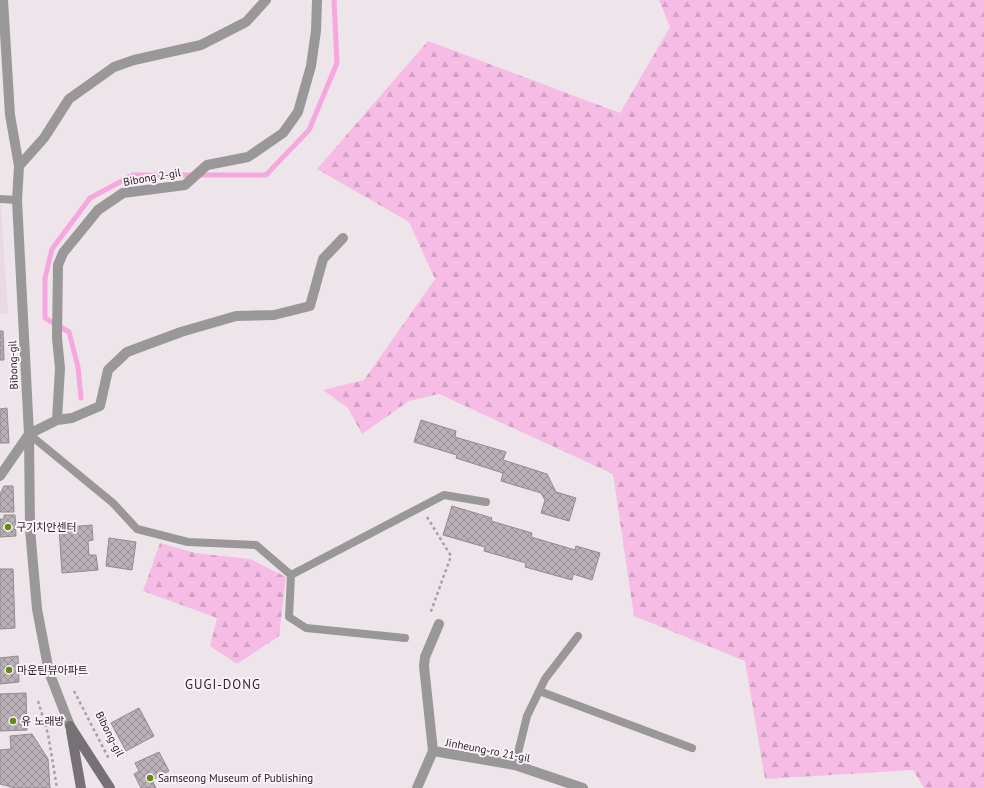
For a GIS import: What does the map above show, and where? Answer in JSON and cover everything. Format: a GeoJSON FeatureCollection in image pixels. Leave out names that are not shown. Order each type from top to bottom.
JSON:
{"type":"FeatureCollection","features":[{"type":"Feature","properties":{"kind":"main road"},"geometry":{"type":"LineString","coordinates":[[70,726],[81,788]]}},
{"type":"Feature","properties":{"kind":"main road"},"geometry":{"type":"LineString","coordinates":[[70,726],[110,788]]}},
{"type":"Feature","properties":{"kind":"street","name":"Bibong-gil"},"geometry":{"type":"LineString","coordinates":[[3,0],[10,115],[19,166],[17,200],[29,434],[30,529],[37,609],[49,672],[70,726]]}},
{"type":"Feature","properties":{"kind":"street"},"geometry":{"type":"LineString","coordinates":[[19,166],[44,138],[69,99],[114,67],[134,60],[201,45],[246,22],[266,0]]}},
{"type":"Feature","properties":{"kind":"street","name":"Bibong 2-gil"},"geometry":{"type":"LineString","coordinates":[[57,420],[60,368],[57,338],[58,265],[63,253],[98,210],[123,193],[185,185],[207,165],[248,157],[283,133],[298,112],[311,66],[316,31],[317,0]]}},
{"type":"Feature","properties":{"kind":"street"},"geometry":{"type":"LineString","coordinates":[[0,476],[29,434],[57,420],[72,418],[100,406],[108,370],[127,352],[181,332],[236,316],[274,315],[310,306],[323,259],[343,238]]}},
{"type":"Feature","properties":{"kind":"street","name":"Jinheung-ro 21-gil"},"geometry":{"type":"LineString","coordinates":[[417,788],[433,751],[424,666],[425,657],[439,624]]}},
{"type":"Feature","properties":{"kind":"street","name":"Jinheung-ro 21-gil"},"geometry":{"type":"LineString","coordinates":[[433,751],[515,765],[583,788]]}},
{"type":"Feature","properties":{"kind":"lane"},"geometry":{"type":"LineString","coordinates":[[0,199],[17,200]]}},
{"type":"Feature","properties":{"kind":"lane"},"geometry":{"type":"LineString","coordinates":[[29,434],[113,503],[137,528],[188,542],[256,545],[291,575]]}},
{"type":"Feature","properties":{"kind":"lane"},"geometry":{"type":"LineString","coordinates":[[291,575],[444,494],[486,502]]}},
{"type":"Feature","properties":{"kind":"lane"},"geometry":{"type":"LineString","coordinates":[[291,575],[289,617],[306,628],[405,638]]}},
{"type":"Feature","properties":{"kind":"lane"},"geometry":{"type":"LineString","coordinates":[[515,765],[527,716],[539,691],[545,679],[578,636]]}},
{"type":"Feature","properties":{"kind":"lane"},"geometry":{"type":"LineString","coordinates":[[539,691],[692,748]]}},
{"type":"Feature","properties":{"kind":"path"},"geometry":{"type":"LineString","coordinates":[[421,506],[451,556],[428,620]]}},
{"type":"Feature","properties":{"kind":"path","name":"Bibong-gil"},"geometry":{"type":"LineString","coordinates":[[74,691],[110,762]]}},
{"type":"Feature","properties":{"kind":"path"},"geometry":{"type":"LineString","coordinates":[[38,701],[48,734],[57,788]]}},
{"type":"Feature","properties":{"kind":"shaded area"},"geometry":{"type":"Polygon","coordinates":[[[0,191],[8,313],[0,314],[0,191]]]}},
{"type":"Feature","properties":{"kind":"green space"},"geometry":{"type":"Polygon","coordinates":[[[659,0],[984,0],[984,788],[924,788],[913,770],[765,779],[745,661],[634,616],[613,474],[439,394],[409,401],[362,434],[348,408],[323,390],[364,380],[435,279],[409,222],[317,169],[428,41],[620,113],[670,27],[659,0]]]}},
{"type":"Feature","properties":{"kind":"green space"},"geometry":{"type":"Polygon","coordinates":[[[160,543],[195,553],[250,559],[286,577],[279,636],[237,664],[210,646],[217,618],[143,591],[160,543]]]}},
{"type":"Feature","properties":{"kind":"building"},"geometry":{"type":"Polygon","coordinates":[[[0,331],[3,331],[4,360],[0,360],[0,331]]]}},
{"type":"Feature","properties":{"kind":"building"},"geometry":{"type":"Polygon","coordinates":[[[7,408],[9,443],[0,443],[0,409],[7,408]]]}},
{"type":"Feature","properties":{"kind":"building"},"geometry":{"type":"Polygon","coordinates":[[[421,420],[456,431],[455,437],[506,452],[503,460],[547,474],[556,492],[576,498],[569,521],[541,513],[545,500],[541,493],[501,481],[503,473],[456,458],[457,455],[414,442],[421,420]]]}},
{"type":"Feature","properties":{"kind":"building"},"geometry":{"type":"Polygon","coordinates":[[[4,486],[13,486],[14,512],[0,512],[0,494],[4,486]]]}},
{"type":"Feature","properties":{"kind":"building"},"geometry":{"type":"Polygon","coordinates":[[[452,506],[492,518],[491,521],[532,533],[531,537],[575,550],[576,546],[600,553],[592,580],[573,574],[572,580],[525,567],[526,563],[484,551],[485,547],[443,535],[452,506]]]}},
{"type":"Feature","properties":{"kind":"building","name":"구기치안센터"},"geometry":{"type":"Polygon","coordinates":[[[4,515],[15,515],[16,536],[0,537],[0,519],[4,519],[4,515]]]}},
{"type":"Feature","properties":{"kind":"building"},"geometry":{"type":"Polygon","coordinates":[[[92,525],[93,540],[88,541],[89,555],[96,555],[98,570],[62,573],[59,528],[92,525]]]}},
{"type":"Feature","properties":{"kind":"building"},"geometry":{"type":"Polygon","coordinates":[[[109,538],[136,542],[132,570],[106,566],[109,538]]]}},
{"type":"Feature","properties":{"kind":"building"},"geometry":{"type":"Polygon","coordinates":[[[0,569],[13,569],[15,628],[0,629],[0,569]]]}},
{"type":"Feature","properties":{"kind":"building","name":"마운틴뷰아파트"},"geometry":{"type":"Polygon","coordinates":[[[18,656],[19,682],[0,684],[0,658],[18,656]]]}},
{"type":"Feature","properties":{"kind":"building","name":"유 노래방"},"geometry":{"type":"Polygon","coordinates":[[[26,693],[27,730],[0,731],[0,694],[26,693]]]}},
{"type":"Feature","properties":{"kind":"building"},"geometry":{"type":"Polygon","coordinates":[[[139,708],[154,736],[126,751],[111,723],[139,708]]]}},
{"type":"Feature","properties":{"kind":"building"},"geometry":{"type":"Polygon","coordinates":[[[32,734],[48,759],[50,788],[15,788],[0,784],[0,750],[11,749],[10,736],[32,734]]]}},
{"type":"Feature","properties":{"kind":"building"},"geometry":{"type":"Polygon","coordinates":[[[159,752],[169,771],[152,780],[156,788],[141,788],[134,774],[139,771],[135,763],[159,752]]]}},
{"type":"Feature","properties":{"kind":"waterway"},"geometry":{"type":"LineString","coordinates":[[81,398],[78,367],[69,332],[45,318],[45,278],[52,249],[90,198],[133,175],[266,175],[309,130],[337,63],[334,0]]}},
{"type":"Feature","properties":{"kind":"place","name":"구기치안센터"},"geometry":{"type":"Point","coordinates":[8,527]}},
{"type":"Feature","properties":{"kind":"place","name":"마운틴뷰아파트"},"geometry":{"type":"Point","coordinates":[9,670]}},
{"type":"Feature","properties":{"kind":"place","name":"유 노래방"},"geometry":{"type":"Point","coordinates":[13,721]}},
{"type":"Feature","properties":{"kind":"place","name":"Samseong Museum of Publishing"},"geometry":{"type":"Point","coordinates":[150,778]}},
{"type":"Feature","properties":{"kind":"district","name":"GUGI-DONG"},"geometry":{"type":"Point","coordinates":[223,684]}}]}
